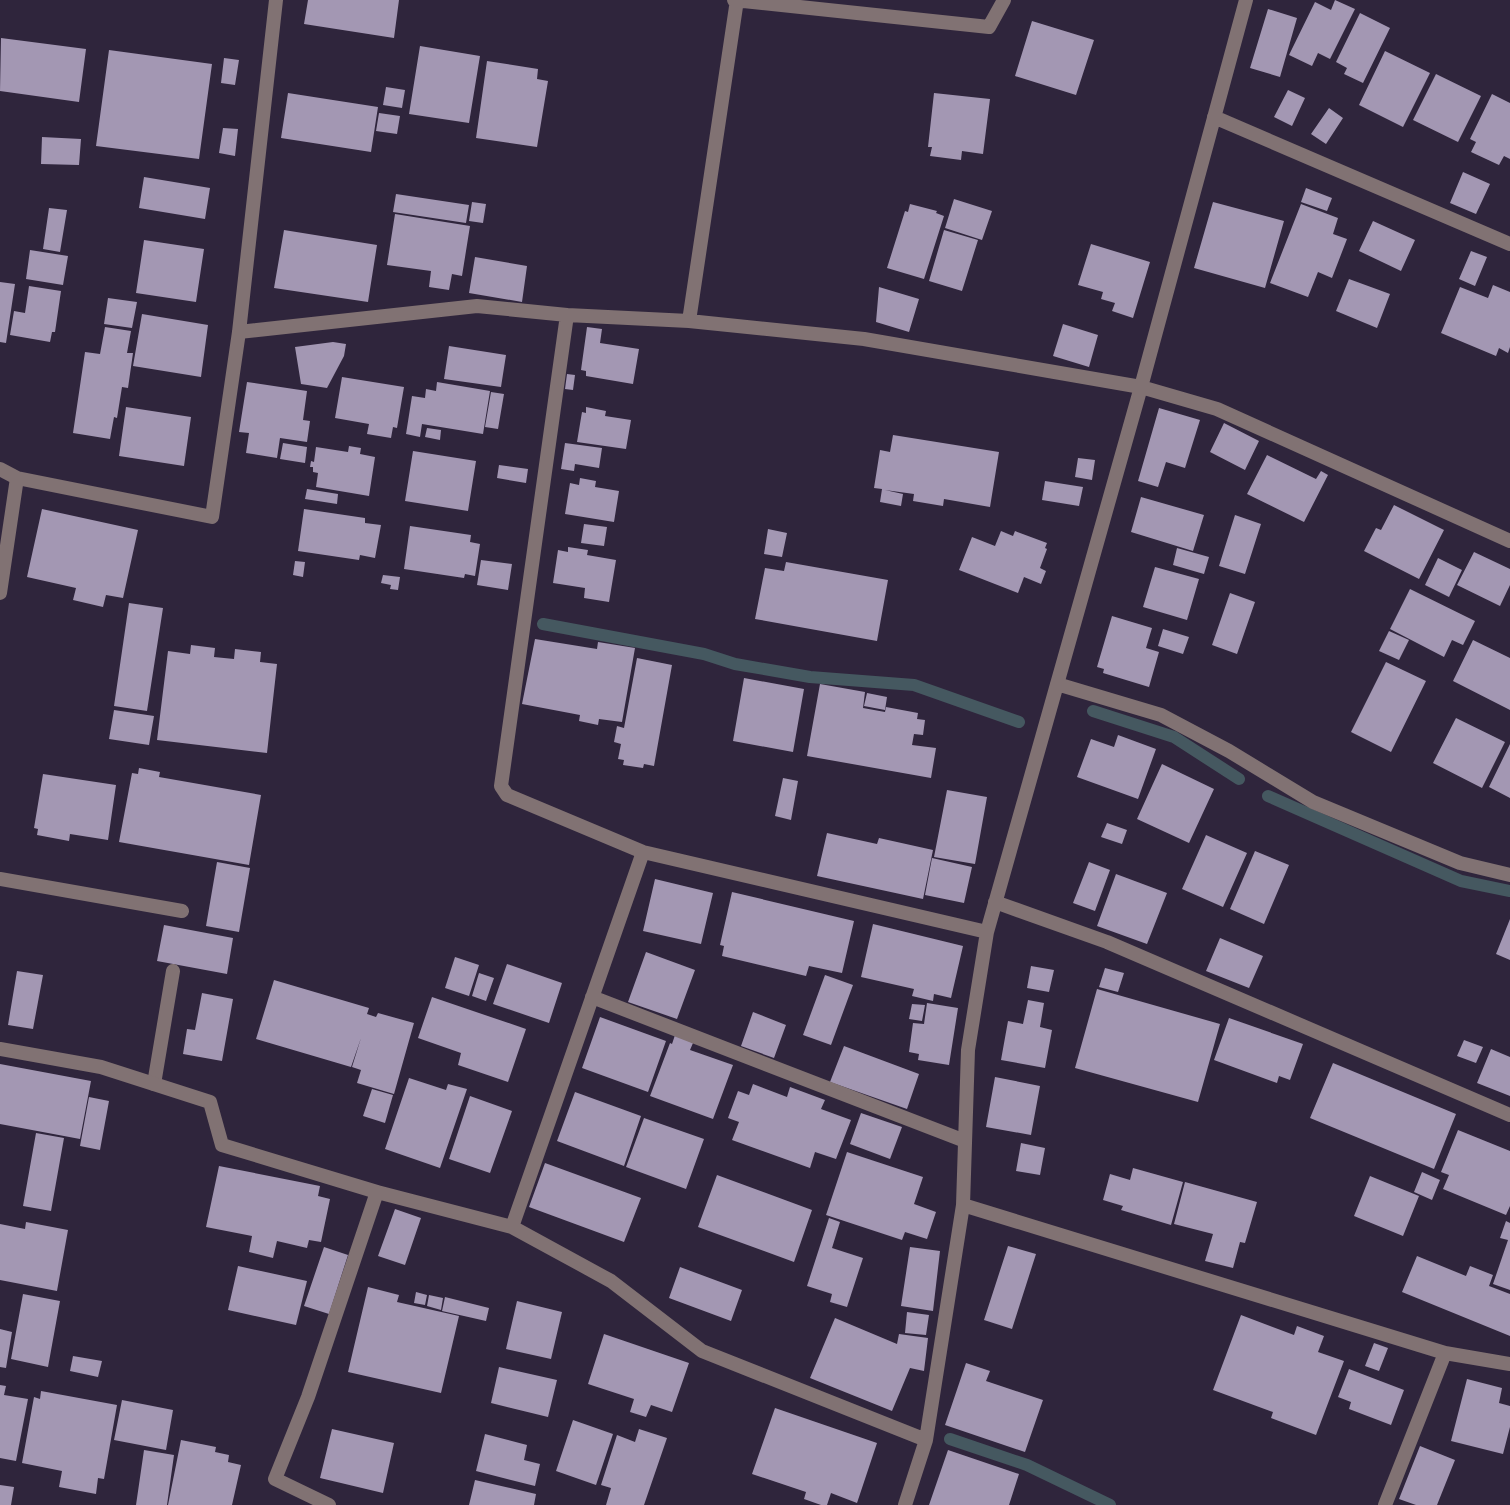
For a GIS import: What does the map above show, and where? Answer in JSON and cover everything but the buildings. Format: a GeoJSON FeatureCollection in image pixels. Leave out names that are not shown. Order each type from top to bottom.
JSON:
{"type":"FeatureCollection","features":[{"type":"Feature","properties":{"kind":"street"},"geometry":{"type":"LineString","coordinates":[[0,469],[17,478],[212,517],[239,332],[276,0]]}},
{"type":"Feature","properties":{"kind":"street"},"geometry":{"type":"LineString","coordinates":[[689,321],[736,0],[989,27],[1004,0]]}},
{"type":"Feature","properties":{"kind":"street"},"geometry":{"type":"LineString","coordinates":[[905,1505],[926,1440],[963,1205],[968,1050],[987,933],[1141,387],[1246,0]]}},
{"type":"Feature","properties":{"kind":"street"},"geometry":{"type":"LineString","coordinates":[[1214,117],[1510,244]]}},
{"type":"Feature","properties":{"kind":"street"},"geometry":{"type":"LineString","coordinates":[[239,332],[477,306],[566,315],[689,321],[864,339],[1141,387],[1217,409],[1510,541]]}},
{"type":"Feature","properties":{"kind":"street"},"geometry":{"type":"LineString","coordinates":[[566,315],[501,786],[507,794],[643,852],[987,933]]}},
{"type":"Feature","properties":{"kind":"street"},"geometry":{"type":"LineString","coordinates":[[0,593],[5,526],[17,478]]}},
{"type":"Feature","properties":{"kind":"street"},"geometry":{"type":"LineString","coordinates":[[1057,684],[1161,715],[1229,751],[1313,802],[1460,863],[1510,875]]}},
{"type":"Feature","properties":{"kind":"street"},"geometry":{"type":"LineString","coordinates":[[512,1227],[643,852]]}},
{"type":"Feature","properties":{"kind":"street"},"geometry":{"type":"LineString","coordinates":[[0,879],[181,911]]}},
{"type":"Feature","properties":{"kind":"street"},"geometry":{"type":"LineString","coordinates":[[995,902],[1107,942],[1510,1115]]}},
{"type":"Feature","properties":{"kind":"street"},"geometry":{"type":"LineString","coordinates":[[154,1084],[173,971]]}},
{"type":"Feature","properties":{"kind":"street"},"geometry":{"type":"LineString","coordinates":[[592,997],[965,1141]]}},
{"type":"Feature","properties":{"kind":"street"},"geometry":{"type":"LineString","coordinates":[[0,1049],[101,1067],[211,1102],[222,1145],[377,1192],[512,1227],[611,1281],[702,1351],[926,1440]]}},
{"type":"Feature","properties":{"kind":"street"},"geometry":{"type":"LineString","coordinates":[[329,1505],[275,1479],[308,1397],[377,1192]]}},
{"type":"Feature","properties":{"kind":"street"},"geometry":{"type":"LineString","coordinates":[[963,1205],[1445,1353],[1510,1364]]}},
{"type":"Feature","properties":{"kind":"street"},"geometry":{"type":"LineString","coordinates":[[1385,1505],[1445,1353]]}},
{"type":"Feature","properties":{"kind":"waterway"},"geometry":{"type":"LineString","coordinates":[[543,624],[810,677],[914,685],[1019,722]]}},
{"type":"Feature","properties":{"kind":"waterway"},"geometry":{"type":"LineString","coordinates":[[1093,711],[1174,737],[1239,779]]}},
{"type":"Feature","properties":{"kind":"waterway"},"geometry":{"type":"LineString","coordinates":[[1268,796],[1461,881],[1510,891]]}},
{"type":"Feature","properties":{"kind":"waterway"},"geometry":{"type":"LineString","coordinates":[[950,1439],[1027,1465],[1110,1505]]}}]}
